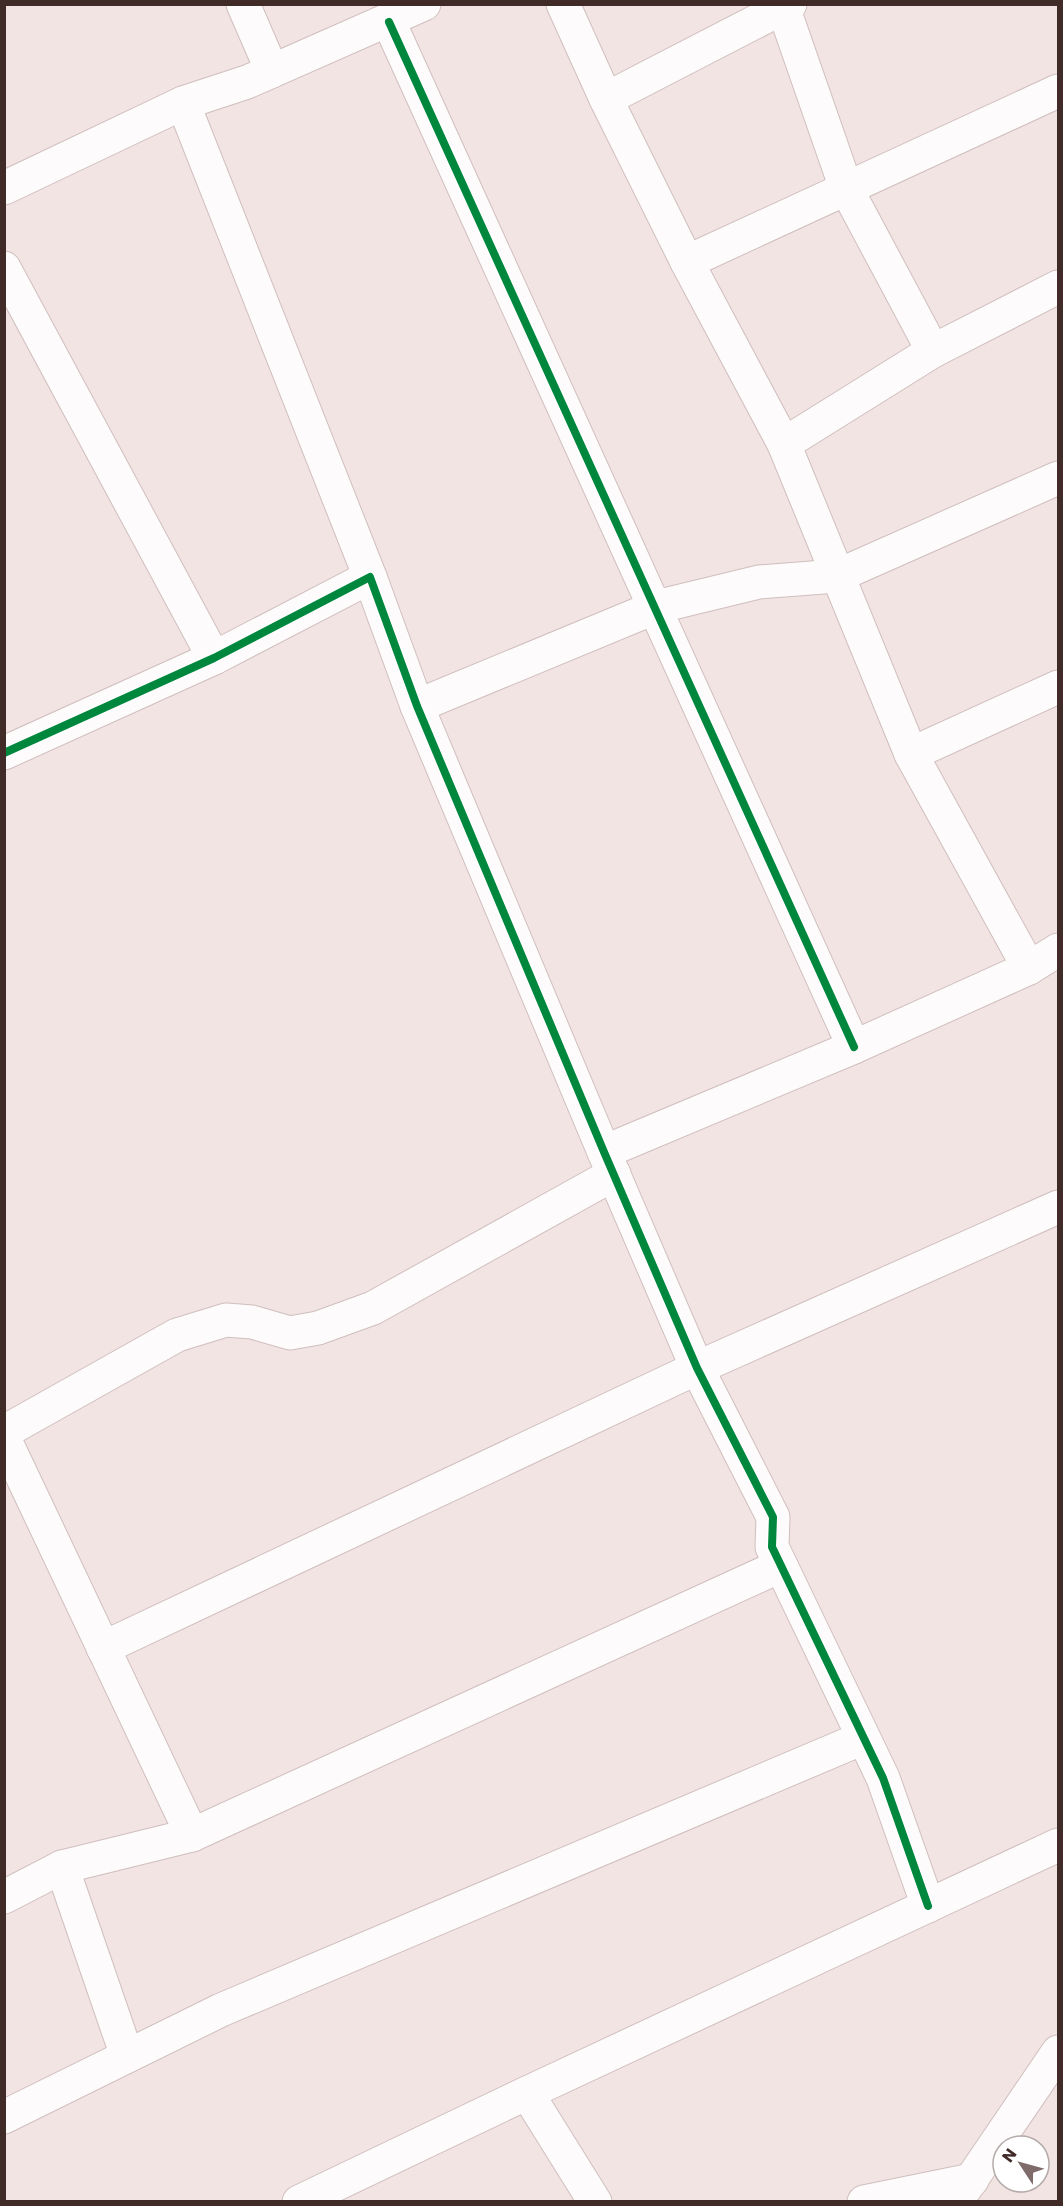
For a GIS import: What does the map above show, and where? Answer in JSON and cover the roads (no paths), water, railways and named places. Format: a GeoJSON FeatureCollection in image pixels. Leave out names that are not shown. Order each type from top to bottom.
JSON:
{"type":"FeatureCollection","features":[{"type":"Feature","properties":{"kind":"street"},"geometry":{"type":"LineString","coordinates":[[243,4],[272,71]]}},
{"type":"Feature","properties":{"kind":"street"},"geometry":{"type":"LineString","coordinates":[[4,188],[183,103],[272,71],[389,22],[424,4]]}},
{"type":"Feature","properties":{"kind":"street"},"geometry":{"type":"LineString","coordinates":[[563,4],[606,99],[687,262],[784,444],[911,754],[1029,968]]}},
{"type":"Feature","properties":{"kind":"street"},"geometry":{"type":"LineString","coordinates":[[606,99],[785,6],[846,188],[933,351]]}},
{"type":"Feature","properties":{"kind":"street"},"geometry":{"type":"LineString","coordinates":[[389,22],[854,1047]]}},
{"type":"Feature","properties":{"kind":"street"},"geometry":{"type":"LineString","coordinates":[[687,262],[1059,91]]}},
{"type":"Feature","properties":{"kind":"street"},"geometry":{"type":"LineString","coordinates":[[183,103],[370,577],[417,706],[697,1368],[773,1517],[772,1547],[883,1778],[928,1906]]}},
{"type":"Feature","properties":{"kind":"street"},"geometry":{"type":"LineString","coordinates":[[4,268],[214,658]]}},
{"type":"Feature","properties":{"kind":"street"},"geometry":{"type":"LineString","coordinates":[[784,444],[933,351],[1059,287]]}},
{"type":"Feature","properties":{"kind":"street"},"geometry":{"type":"LineString","coordinates":[[417,706],[656,607],[759,582],[837,576],[1059,478]]}},
{"type":"Feature","properties":{"kind":"street"},"geometry":{"type":"LineString","coordinates":[[5,753],[214,658],[370,577]]}},
{"type":"Feature","properties":{"kind":"street"},"geometry":{"type":"LineString","coordinates":[[911,754],[1059,687]]}},
{"type":"Feature","properties":{"kind":"street"},"geometry":{"type":"LineString","coordinates":[[4,1432],[177,1335],[226,1320],[252,1322],[290,1333],[318,1328],[373,1308],[609,1163],[854,1047],[1029,968],[1059,950]]}},
{"type":"Feature","properties":{"kind":"street"},"geometry":{"type":"LineString","coordinates":[[103,1648],[697,1368],[1059,1206]]}},
{"type":"Feature","properties":{"kind":"street"},"geometry":{"type":"LineString","coordinates":[[4,1438],[192,1835]]}},
{"type":"Feature","properties":{"kind":"street"},"geometry":{"type":"LineString","coordinates":[[4,1896],[62,1867],[192,1835],[780,1566]]}},
{"type":"Feature","properties":{"kind":"street"},"geometry":{"type":"LineString","coordinates":[[4,2117],[242,2001],[863,1738]]}},
{"type":"Feature","properties":{"kind":"street"},"geometry":{"type":"LineString","coordinates":[[299,2202],[1059,1845]]}},
{"type":"Feature","properties":{"kind":"street"},"geometry":{"type":"LineString","coordinates":[[62,1867],[127,2056]]}},
{"type":"Feature","properties":{"kind":"street"},"geometry":{"type":"LineString","coordinates":[[864,2202],[964,2191],[1059,2052]]}},
{"type":"Feature","properties":{"kind":"street"},"geometry":{"type":"LineString","coordinates":[[527,2093],[595,2202]]}}]}
